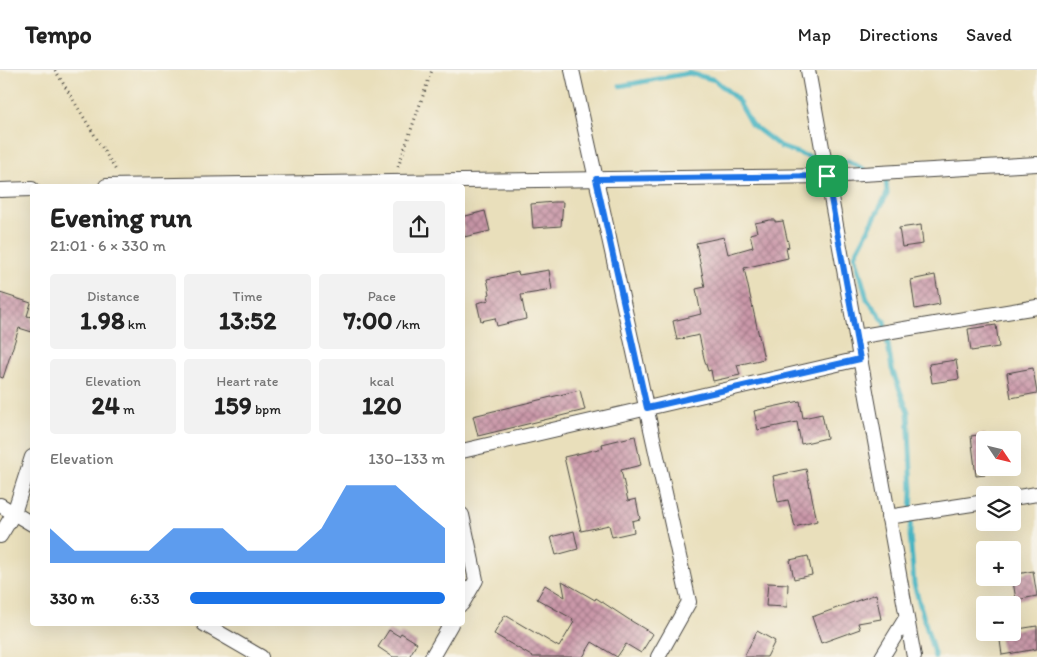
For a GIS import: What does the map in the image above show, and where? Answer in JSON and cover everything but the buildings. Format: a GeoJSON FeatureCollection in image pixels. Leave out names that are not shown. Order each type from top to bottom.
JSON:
{"type":"FeatureCollection","features":[{"type":"Feature","properties":{"kind":"street"},"geometry":{"type":"LineString","coordinates":[[572,70],[689,602],[658,657]]}},
{"type":"Feature","properties":{"kind":"street"},"geometry":{"type":"LineString","coordinates":[[808,70],[914,657]]}},
{"type":"Feature","properties":{"kind":"street"},"geometry":{"type":"LineString","coordinates":[[393,184],[827,176],[1037,164]]}},
{"type":"Feature","properties":{"kind":"street"},"geometry":{"type":"LineString","coordinates":[[0,190],[30,189]]}},
{"type":"Feature","properties":{"kind":"street"},"geometry":{"type":"LineString","coordinates":[[856,337],[1037,308]]}},
{"type":"Feature","properties":{"kind":"street"},"geometry":{"type":"LineString","coordinates":[[465,450],[860,359]]}},
{"type":"Feature","properties":{"kind":"street"},"geometry":{"type":"LineString","coordinates":[[0,536],[14,513],[30,463]]}},
{"type":"Feature","properties":{"kind":"street"},"geometry":{"type":"LineString","coordinates":[[1021,497],[1037,494]]}},
{"type":"Feature","properties":{"kind":"street"},"geometry":{"type":"LineString","coordinates":[[888,517],[976,503]]}},
{"type":"Feature","properties":{"kind":"street"},"geometry":{"type":"LineString","coordinates":[[0,505],[30,523]]}},
{"type":"Feature","properties":{"kind":"street"},"geometry":{"type":"LineString","coordinates":[[465,529],[476,580],[465,599]]}},
{"type":"Feature","properties":{"kind":"street"},"geometry":{"type":"LineString","coordinates":[[465,574],[476,580]]}},
{"type":"Feature","properties":{"kind":"street"},"geometry":{"type":"LineString","coordinates":[[882,657],[906,618]]}},
{"type":"Feature","properties":{"kind":"street"},"geometry":{"type":"LineString","coordinates":[[208,626],[262,657]]}},
{"type":"Feature","properties":{"kind":"street"},"geometry":{"type":"LineString","coordinates":[[432,657],[450,626]]}},
{"type":"Feature","properties":{"kind":"path"},"geometry":{"type":"LineString","coordinates":[[55,70],[125,184]]}},
{"type":"Feature","properties":{"kind":"path"},"geometry":{"type":"LineString","coordinates":[[393,184],[432,70]]}},
{"type":"Feature","properties":{"kind":"waterway"},"geometry":{"type":"LineString","coordinates":[[620,86],[689,73],[715,80],[737,99],[751,124],[781,147],[806,156],[835,163],[848,161],[865,170]]}},
{"type":"Feature","properties":{"kind":"waterway"},"geometry":{"type":"LineString","coordinates":[[879,177],[886,180],[887,194],[855,255],[867,299],[884,321],[892,369],[908,412],[912,491],[910,534],[914,584],[935,657]]}},
{"type":"Feature","properties":{"kind":"route"},"geometry":{"type":"LineString","coordinates":[[827,176],[860,359],[647,408],[596,179],[827,176]]}}]}
